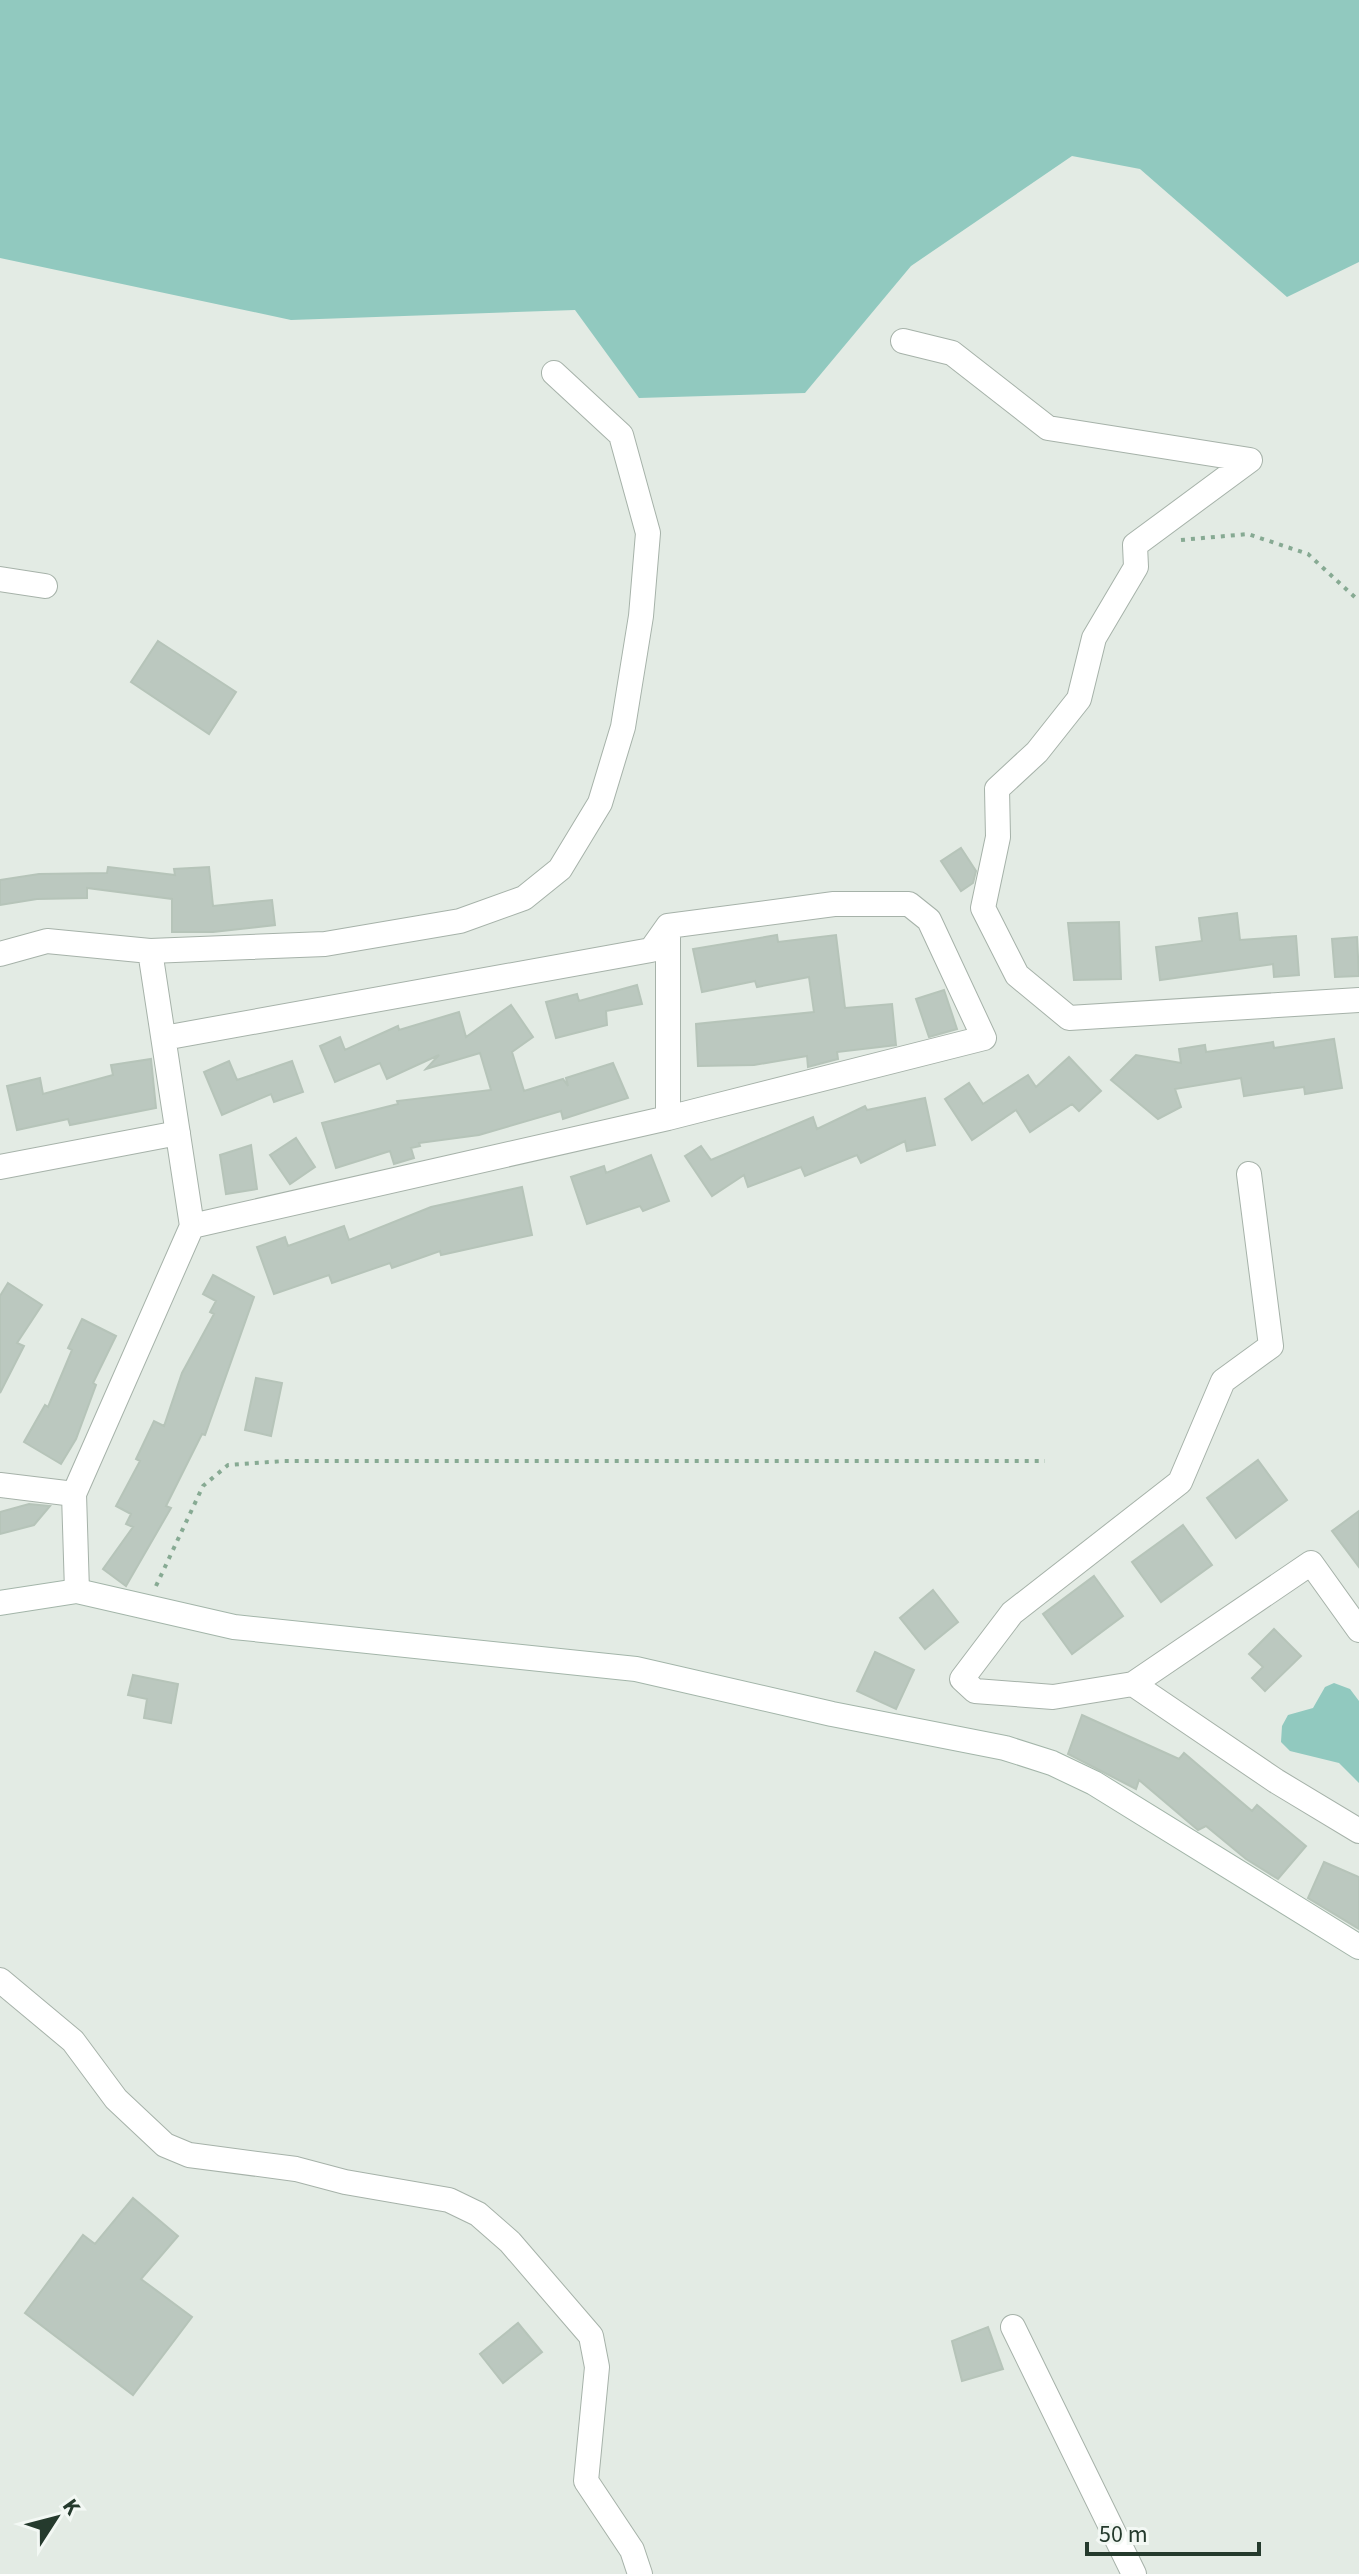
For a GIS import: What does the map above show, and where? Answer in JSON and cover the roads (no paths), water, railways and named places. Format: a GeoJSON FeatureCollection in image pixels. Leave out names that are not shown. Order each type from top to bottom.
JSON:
{"type":"FeatureCollection","features":[{"type":"Feature","properties":{"kind":"street"},"geometry":{"type":"LineString","coordinates":[[903,341],[952,353],[1048,428],[1250,460],[1135,545],[1136,567],[1094,638],[1079,699],[1037,752],[997,789],[998,837],[983,908],[1017,975],[1069,1018],[1359,1000]]}},
{"type":"Feature","properties":{"kind":"street"},"geometry":{"type":"LineString","coordinates":[[0,954],[47,941],[150,951],[325,944],[460,921],[524,898],[560,869],[600,803],[623,727],[641,616],[648,533],[621,435],[554,373]]}},
{"type":"Feature","properties":{"kind":"street"},"geometry":{"type":"LineString","coordinates":[[0,579],[45,586]]}},
{"type":"Feature","properties":{"kind":"street"},"geometry":{"type":"LineString","coordinates":[[164,1038],[651,950],[668,926],[834,904],[909,904],[929,920],[984,1038],[668,1118],[192,1226]]}},
{"type":"Feature","properties":{"kind":"street"},"geometry":{"type":"LineString","coordinates":[[668,926],[668,1118]]}},
{"type":"Feature","properties":{"kind":"street"},"geometry":{"type":"LineString","coordinates":[[77,1591],[74,1494],[192,1226],[150,951]]}},
{"type":"Feature","properties":{"kind":"street"},"geometry":{"type":"LineString","coordinates":[[0,1167],[178,1133]]}},
{"type":"Feature","properties":{"kind":"street"},"geometry":{"type":"LineString","coordinates":[[1249,1174],[1271,1346],[1223,1381],[1180,1482],[1012,1613],[962,1679],[975,1691],[1053,1697],[1133,1684],[1311,1563],[1359,1630]]}},
{"type":"Feature","properties":{"kind":"street"},"geometry":{"type":"LineString","coordinates":[[0,1485],[74,1494]]}},
{"type":"Feature","properties":{"kind":"street"},"geometry":{"type":"LineString","coordinates":[[0,1603],[77,1591],[234,1627],[636,1669],[832,1714],[1005,1748],[1052,1763],[1094,1783],[1359,1947]]}},
{"type":"Feature","properties":{"kind":"street"},"geometry":{"type":"LineString","coordinates":[[1133,1684],[1276,1781],[1359,1831]]}},
{"type":"Feature","properties":{"kind":"street"},"geometry":{"type":"LineString","coordinates":[[0,1980],[73,2041],[116,2099],[165,2145],[189,2155],[296,2169],[345,2182],[449,2200],[478,2214],[510,2242],[591,2336],[597,2367],[586,2481],[632,2550],[640,2574]]}},
{"type":"Feature","properties":{"kind":"street"},"geometry":{"type":"LineString","coordinates":[[1013,2327],[1134,2574]]}},
{"type":"Feature","properties":{"kind":"water"},"geometry":{"type":"Polygon","coordinates":[[[0,0],[1359,0],[1359,262],[1287,297],[1140,169],[1072,156],[911,266],[805,393],[639,398],[575,310],[291,320],[0,258],[0,0]]]}},
{"type":"Feature","properties":{"kind":"water"},"geometry":{"type":"Polygon","coordinates":[[[1334,1683],[1350,1689],[1359,1701],[1359,1783],[1339,1763],[1290,1751],[1281,1742],[1282,1726],[1288,1715],[1313,1708],[1325,1687],[1334,1683]]]}}]}
